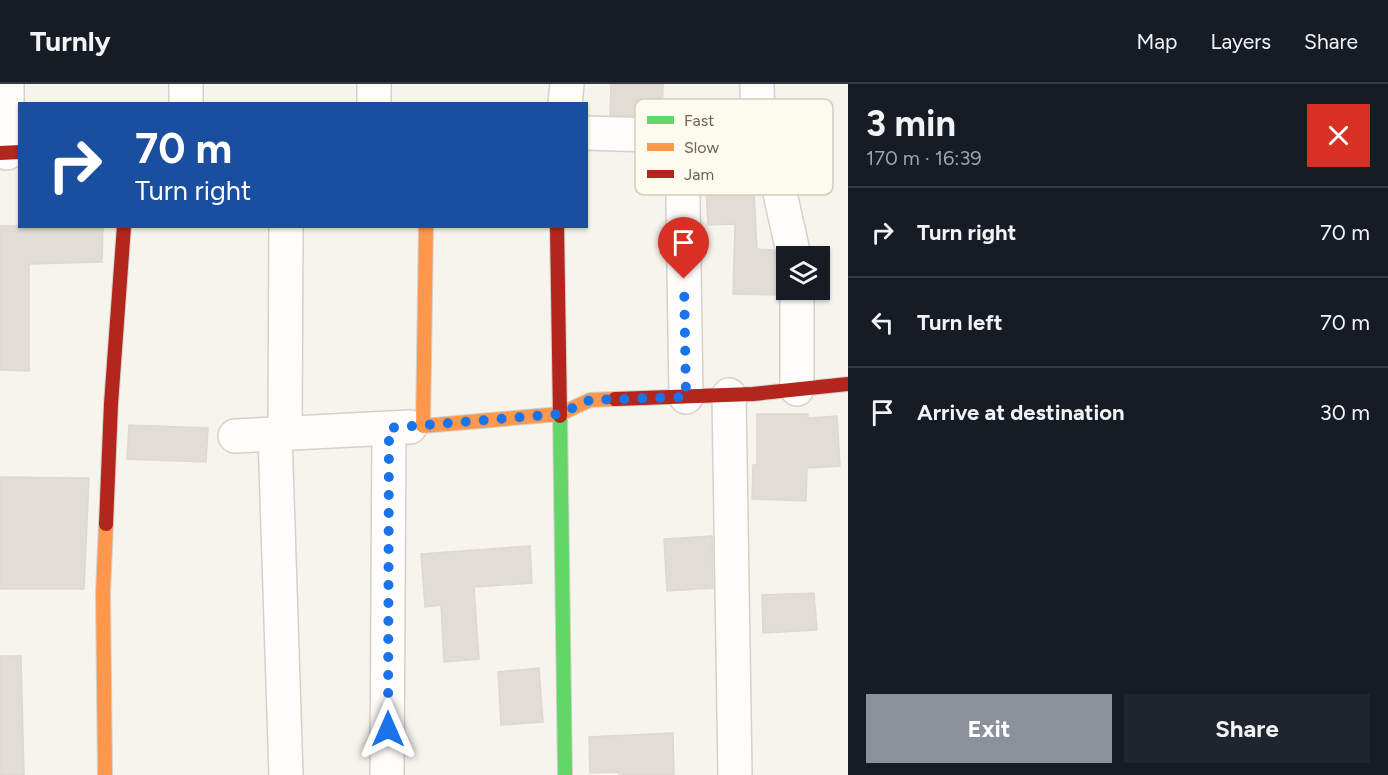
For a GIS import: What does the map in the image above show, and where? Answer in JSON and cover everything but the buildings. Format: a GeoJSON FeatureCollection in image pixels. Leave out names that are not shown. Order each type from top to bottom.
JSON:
{"type":"FeatureCollection","features":[{"type":"Feature","properties":{"kind":"street"},"geometry":{"type":"LineString","coordinates":[[7,84],[9,152]]}},
{"type":"Feature","properties":{"kind":"street"},"geometry":{"type":"LineString","coordinates":[[186,84],[186,102]]}},
{"type":"Feature","properties":{"kind":"street"},"geometry":{"type":"LineString","coordinates":[[374,84],[374,102]]}},
{"type":"Feature","properties":{"kind":"street"},"geometry":{"type":"LineString","coordinates":[[565,102],[567,84]]}},
{"type":"Feature","properties":{"kind":"street"},"geometry":{"type":"LineString","coordinates":[[757,84],[757,99]]}},
{"type":"Feature","properties":{"kind":"street"},"geometry":{"type":"LineString","coordinates":[[588,133],[635,135]]}},
{"type":"Feature","properties":{"kind":"street"},"geometry":{"type":"LineString","coordinates":[[683,195],[686,397]]}},
{"type":"Feature","properties":{"kind":"street"},"geometry":{"type":"LineString","coordinates":[[780,195],[792,246]]}},
{"type":"Feature","properties":{"kind":"street"},"geometry":{"type":"LineString","coordinates":[[105,775],[103,592],[111,404],[124,228]]}},
{"type":"Feature","properties":{"kind":"street"},"geometry":{"type":"LineString","coordinates":[[286,228],[280,434],[286,775]]}},
{"type":"Feature","properties":{"kind":"street"},"geometry":{"type":"LineString","coordinates":[[423,426],[426,228]]}},
{"type":"Feature","properties":{"kind":"street"},"geometry":{"type":"LineString","coordinates":[[557,228],[565,775]]}},
{"type":"Feature","properties":{"kind":"street"},"geometry":{"type":"LineString","coordinates":[[797,300],[797,389]]}},
{"type":"Feature","properties":{"kind":"street"},"geometry":{"type":"LineString","coordinates":[[235,436],[423,426],[560,414],[590,400],[753,394],[848,384]]}},
{"type":"Feature","properties":{"kind":"street"},"geometry":{"type":"LineString","coordinates":[[729,395],[735,775]]}},
{"type":"Feature","properties":{"kind":"street"},"geometry":{"type":"LineString","coordinates":[[387,775],[389,428]]}},
{"type":"Feature","properties":{"kind":"traffic: fast"},"geometry":{"type":"LineString","coordinates":[[560,416],[565,775]]}},
{"type":"Feature","properties":{"kind":"traffic: slow"},"geometry":{"type":"LineString","coordinates":[[426,228],[423,426],[560,414],[590,400],[615,399]]}},
{"type":"Feature","properties":{"kind":"traffic: slow"},"geometry":{"type":"LineString","coordinates":[[105,775],[103,592],[106,524]]}},
{"type":"Feature","properties":{"kind":"traffic: jam"},"geometry":{"type":"LineString","coordinates":[[0,153],[18,152]]}},
{"type":"Feature","properties":{"kind":"traffic: jam"},"geometry":{"type":"LineString","coordinates":[[106,524],[111,404],[124,228]]}},
{"type":"Feature","properties":{"kind":"traffic: jam"},"geometry":{"type":"LineString","coordinates":[[557,228],[560,416]]}},
{"type":"Feature","properties":{"kind":"traffic: jam"},"geometry":{"type":"LineString","coordinates":[[615,399],[753,394],[848,384]]}},
{"type":"Feature","properties":{"kind":"route"},"geometry":{"type":"LineString","coordinates":[[388,729],[389,428],[560,414],[590,400],[686,397],[684,279]]}}]}
